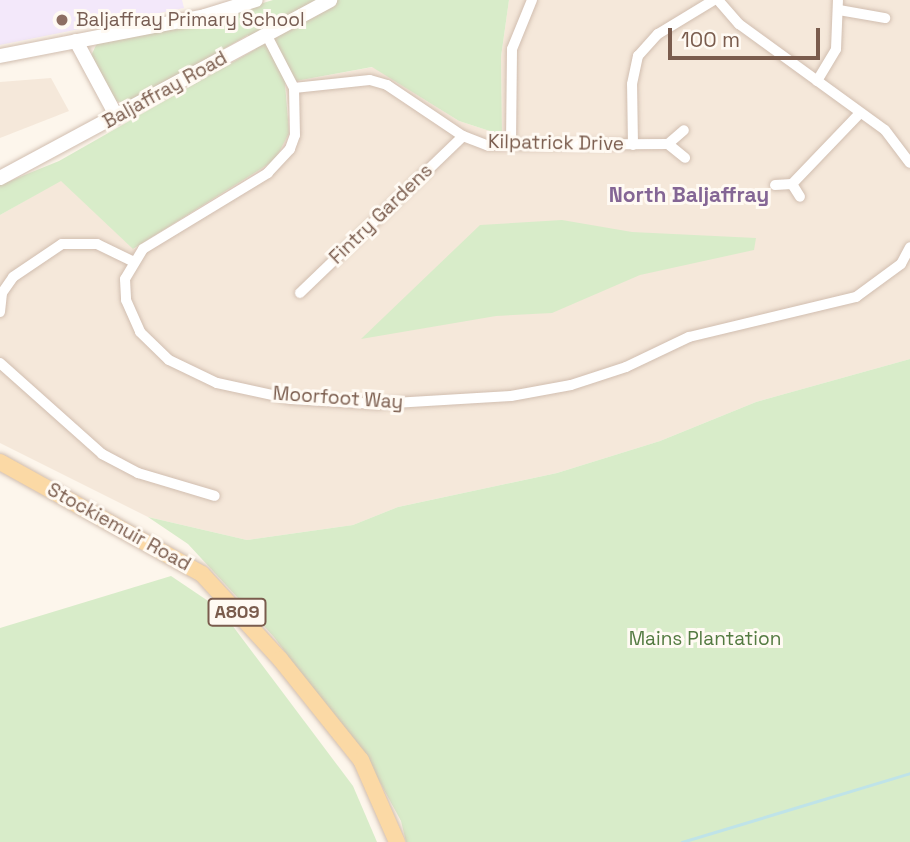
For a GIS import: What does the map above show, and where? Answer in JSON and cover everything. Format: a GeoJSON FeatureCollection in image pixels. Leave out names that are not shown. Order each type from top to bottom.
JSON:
{"type":"FeatureCollection","features":[{"type":"Feature","properties":{"kind":"main road"},"geometry":{"type":"LineString","coordinates":[[0,56],[205,16],[256,0]]}},
{"type":"Feature","properties":{"kind":"main road","name":"Baljaffray Road"},"geometry":{"type":"LineString","coordinates":[[0,178],[330,0]]}},
{"type":"Feature","properties":{"kind":"main road"},"geometry":{"type":"LineString","coordinates":[[76,41],[117,117]]}},
{"type":"Feature","properties":{"kind":"main road","name":"Stockiemuir Road"},"geometry":{"type":"LineString","coordinates":[[0,461],[202,574],[280,659],[361,760],[397,842]]}},
{"type":"Feature","properties":{"kind":"street"},"geometry":{"type":"LineString","coordinates":[[511,145],[512,49],[532,0]]}},
{"type":"Feature","properties":{"kind":"street"},"geometry":{"type":"LineString","coordinates":[[633,145],[632,84],[638,56],[658,34],[716,0],[739,24],[907,149],[910,163]]}},
{"type":"Feature","properties":{"kind":"street"},"geometry":{"type":"LineString","coordinates":[[817,81],[836,49],[838,5],[884,18]]}},
{"type":"Feature","properties":{"kind":"street"},"geometry":{"type":"LineString","coordinates":[[0,312],[2,293],[13,277],[62,244],[97,244],[132,261],[143,249],[281,163],[295,135],[294,88],[266,34]]}},
{"type":"Feature","properties":{"kind":"street","name":"Kilpatrick Drive"},"geometry":{"type":"LineString","coordinates":[[294,88],[370,80],[387,85],[463,135],[487,145],[668,144]]}},
{"type":"Feature","properties":{"kind":"street"},"geometry":{"type":"LineString","coordinates":[[775,185],[792,184],[860,113]]}},
{"type":"Feature","properties":{"kind":"street"},"geometry":{"type":"LineString","coordinates":[[684,130],[668,144],[685,158]]}},
{"type":"Feature","properties":{"kind":"street","name":"Fintry Gardens"},"geometry":{"type":"LineString","coordinates":[[300,293],[463,135]]}},
{"type":"Feature","properties":{"kind":"street"},"geometry":{"type":"LineString","coordinates":[[792,184],[800,197]]}},
{"type":"Feature","properties":{"kind":"street","name":"Moorfoot Way"},"geometry":{"type":"LineString","coordinates":[[132,261],[125,279],[126,300],[140,332],[169,360],[217,383],[291,399],[377,404],[511,396],[571,385],[626,367],[689,337],[856,297],[901,264],[910,247]]}},
{"type":"Feature","properties":{"kind":"street"},"geometry":{"type":"LineString","coordinates":[[0,363],[102,454],[138,473],[215,496]]}},
{"type":"Feature","properties":{"kind":"shaded area","name":"Baljaffray Primary School"},"geometry":{"type":"Polygon","coordinates":[[[0,0],[182,0],[184,8],[0,45],[0,0]]]}},
{"type":"Feature","properties":{"kind":"shaded area"},"geometry":{"type":"Polygon","coordinates":[[[509,0],[910,0],[910,359],[756,402],[660,441],[557,473],[398,507],[353,525],[247,540],[148,517],[0,443],[0,215],[61,180],[134,249],[275,160],[289,114],[285,83],[373,67],[459,121],[502,135],[501,57],[509,0]]]}},
{"type":"Feature","properties":{"kind":"shaded area"},"geometry":{"type":"Polygon","coordinates":[[[51,78],[69,111],[0,138],[0,82],[51,78]]]}},
{"type":"Feature","properties":{"kind":"green space"},"geometry":{"type":"Polygon","coordinates":[[[273,0],[509,0],[501,57],[502,135],[459,121],[372,67],[285,83],[289,133],[275,160],[133,249],[61,181],[0,215],[0,185],[59,161],[256,49],[248,35],[129,103],[114,101],[90,58],[97,43],[191,25],[273,0]]]}},
{"type":"Feature","properties":{"kind":"green space"},"geometry":{"type":"Polygon","coordinates":[[[562,220],[632,232],[756,238],[754,250],[640,275],[552,313],[496,316],[361,339],[480,225],[562,220]]]}},
{"type":"Feature","properties":{"kind":"green space","name":"Mains Plantation"},"geometry":{"type":"Polygon","coordinates":[[[910,359],[910,842],[406,842],[401,821],[376,775],[274,637],[188,544],[148,517],[247,540],[353,525],[398,507],[557,473],[660,441],[756,402],[910,359]]]}},
{"type":"Feature","properties":{"kind":"green space"},"geometry":{"type":"Polygon","coordinates":[[[171,576],[220,609],[353,786],[377,842],[0,842],[0,628],[171,576]]]}},
{"type":"Feature","properties":{"kind":"waterway"},"geometry":{"type":"LineString","coordinates":[[682,842],[910,773]]}},
{"type":"Feature","properties":{"kind":"place","name":"Baljaffray Primary School"},"geometry":{"type":"Point","coordinates":[62,20]}},
{"type":"Feature","properties":{"kind":"district","name":"North Baljaffray"},"geometry":{"type":"Point","coordinates":[689,195]}}]}
